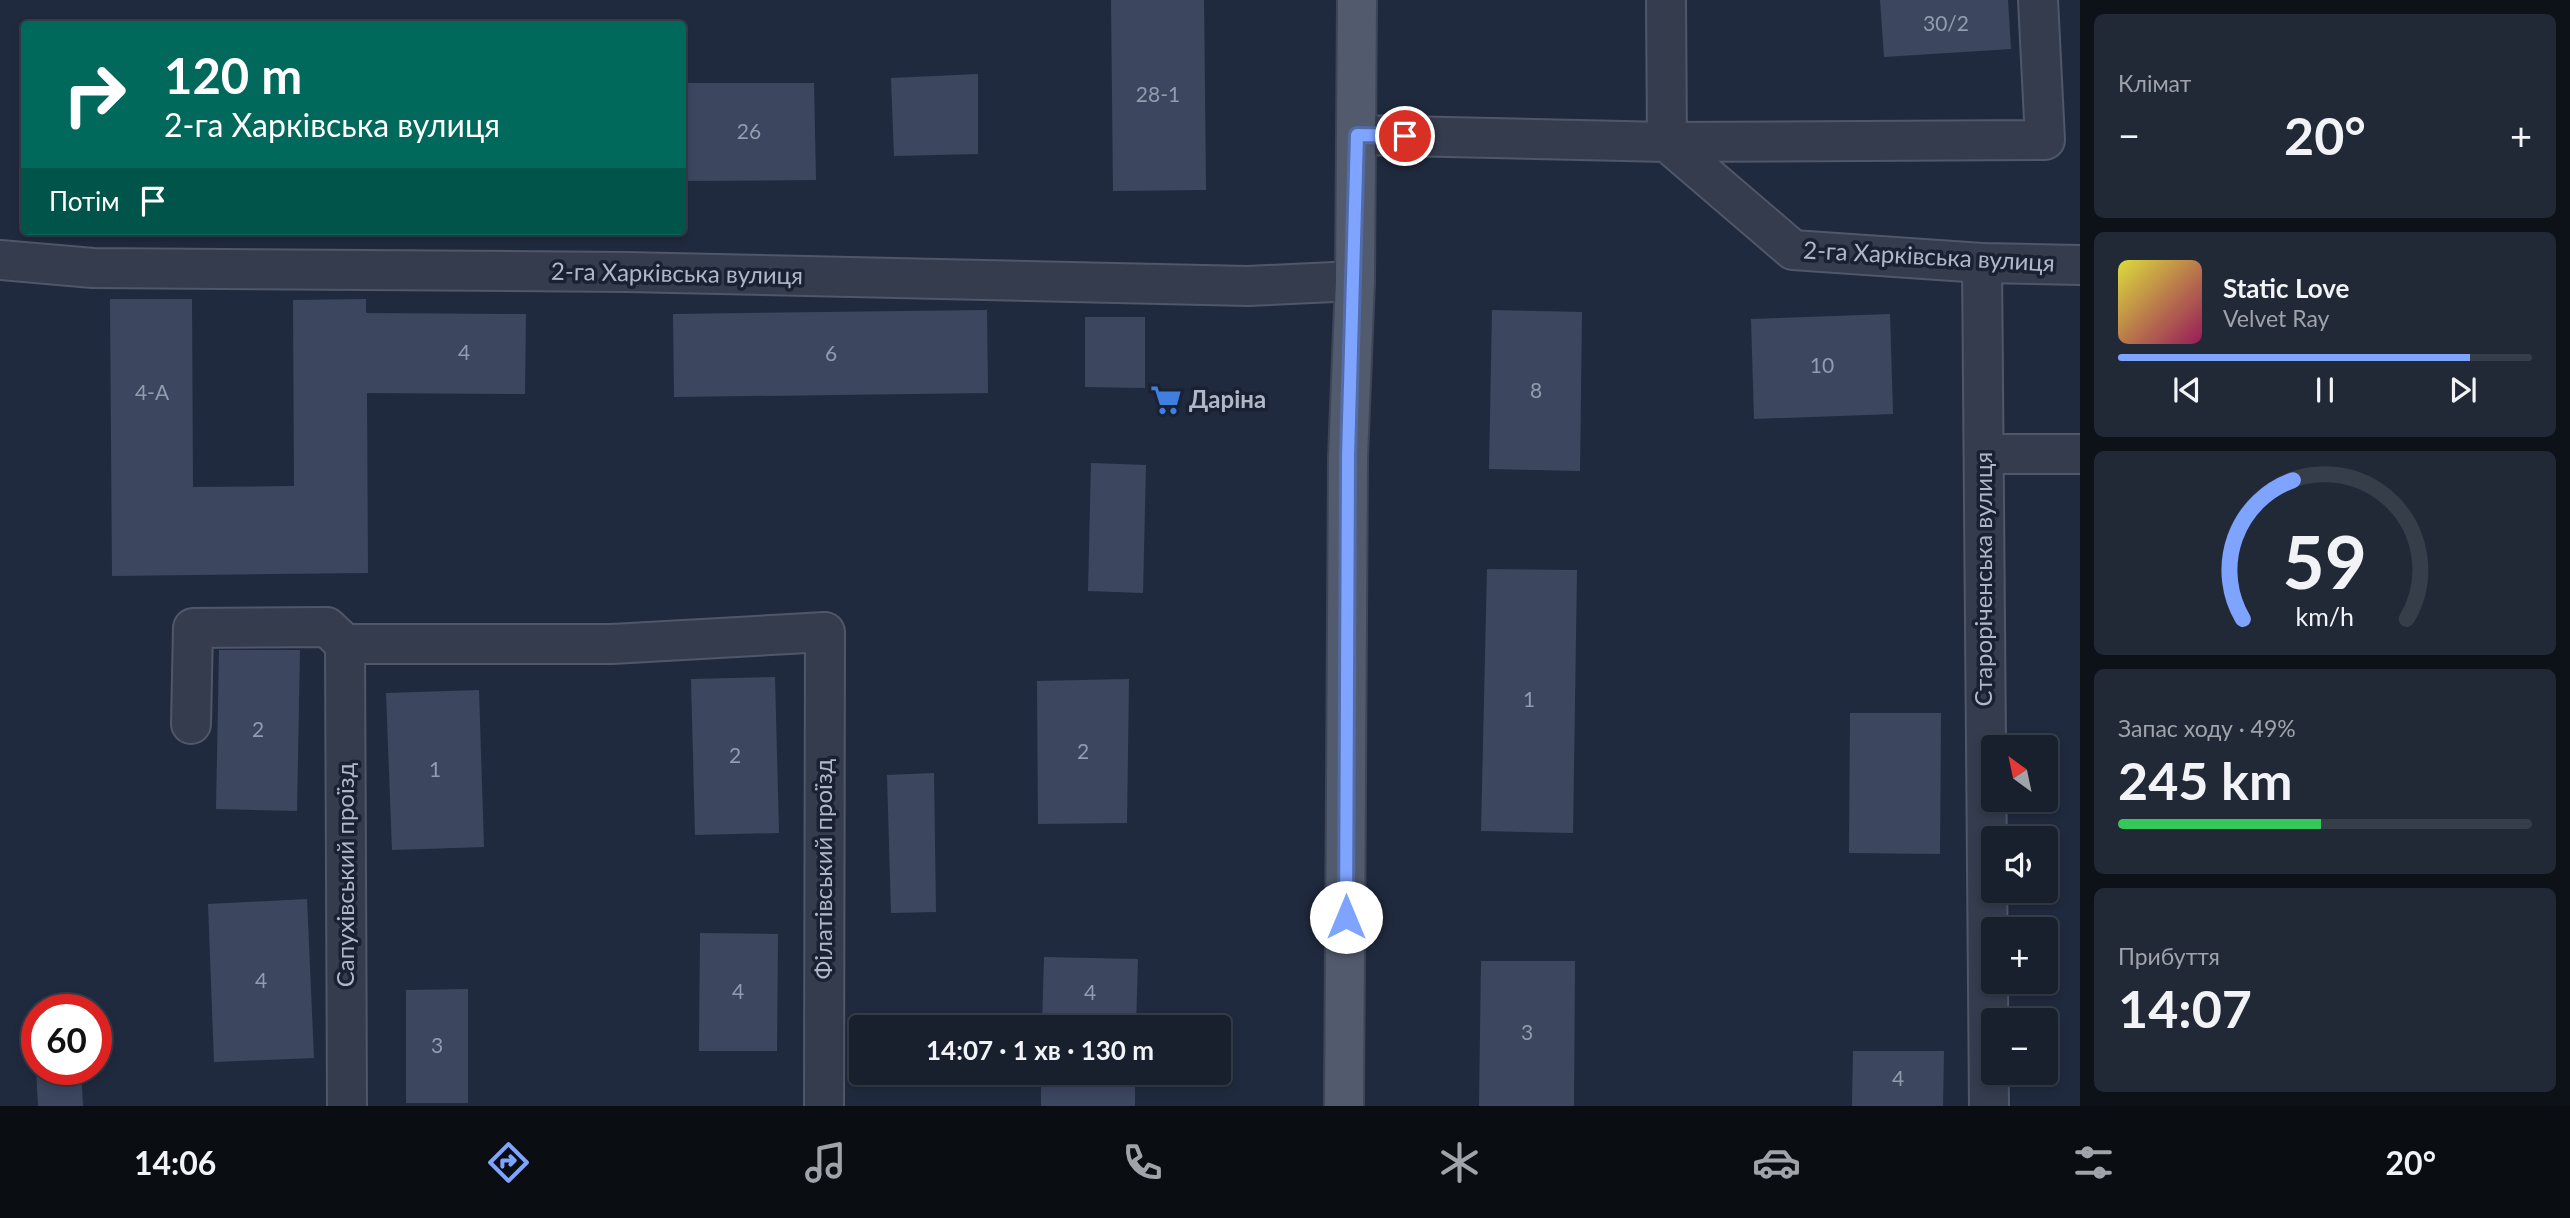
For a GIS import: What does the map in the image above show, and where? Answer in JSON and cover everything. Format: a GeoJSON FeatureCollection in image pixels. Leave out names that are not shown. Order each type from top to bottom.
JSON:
{"type":"FeatureCollection","features":[{"type":"Feature","properties":{"kind":"main road"},"geometry":{"type":"LineString","coordinates":[[1344,1106],[1348,471],[1355,281],[1357,0]]}},
{"type":"Feature","properties":{"kind":"street"},"geometry":{"type":"LineString","coordinates":[[1666,0],[1667,142]]}},
{"type":"Feature","properties":{"kind":"street"},"geometry":{"type":"LineString","coordinates":[[1357,135],[1667,142],[2045,140],[2038,0]]}},
{"type":"Feature","properties":{"kind":"street","name":"2-га Харківська вулиця"},"geometry":{"type":"LineString","coordinates":[[1667,142],[1793,250],[1982,262],[2080,265]]}},
{"type":"Feature","properties":{"kind":"street","name":"2-га Харківська вулиця"},"geometry":{"type":"LineString","coordinates":[[0,260],[93,268],[627,272],[1234,286],[1355,281]]}},
{"type":"Feature","properties":{"kind":"street","name":"Староріченська вулиця"},"geometry":{"type":"LineString","coordinates":[[1982,262],[1989,1106]]}},
{"type":"Feature","properties":{"kind":"street"},"geometry":{"type":"LineString","coordinates":[[1984,454],[2080,454]]}},
{"type":"Feature","properties":{"kind":"street"},"geometry":{"type":"LineString","coordinates":[[191,724],[194,628],[327,627],[345,644]]}},
{"type":"Feature","properties":{"kind":"street","name":"Філатівський проїзд"},"geometry":{"type":"LineString","coordinates":[[345,644],[612,644],[825,632],[824,1106]]}},
{"type":"Feature","properties":{"kind":"street","name":"Сапухівський проїзд"},"geometry":{"type":"LineString","coordinates":[[345,644],[347,1106]]}},
{"type":"Feature","properties":{"kind":"building"},"geometry":{"type":"Polygon","coordinates":[[[1111,0],[1204,0],[1206,190],[1113,191],[1111,0]]]}},
{"type":"Feature","properties":{"kind":"building"},"geometry":{"type":"Polygon","coordinates":[[[1880,0],[2008,0],[2011,49],[1884,57],[1880,0]]]}},
{"type":"Feature","properties":{"kind":"building"},"geometry":{"type":"Polygon","coordinates":[[[978,74],[978,154],[894,156],[891,78],[978,74]]]}},
{"type":"Feature","properties":{"kind":"building"},"geometry":{"type":"Polygon","coordinates":[[[686,83],[814,83],[816,180],[686,181],[686,83]]]}},
{"type":"Feature","properties":{"kind":"building"},"geometry":{"type":"Polygon","coordinates":[[[110,299],[192,299],[193,487],[294,486],[293,300],[366,299],[366,313],[526,314],[525,394],[367,393],[368,573],[112,576],[110,299]]]}},
{"type":"Feature","properties":{"kind":"building"},"geometry":{"type":"Polygon","coordinates":[[[987,310],[988,393],[674,397],[673,314],[987,310]]]}},
{"type":"Feature","properties":{"kind":"building"},"geometry":{"type":"Polygon","coordinates":[[[1492,310],[1582,312],[1580,471],[1489,469],[1492,310]]]}},
{"type":"Feature","properties":{"kind":"building"},"geometry":{"type":"Polygon","coordinates":[[[1890,314],[1893,414],[1754,419],[1751,319],[1890,314]]]}},
{"type":"Feature","properties":{"kind":"building"},"geometry":{"type":"Polygon","coordinates":[[[1085,317],[1145,317],[1145,388],[1085,387],[1085,317]]]}},
{"type":"Feature","properties":{"kind":"building"},"geometry":{"type":"Polygon","coordinates":[[[1091,463],[1146,465],[1143,593],[1088,591],[1091,463]]]}},
{"type":"Feature","properties":{"kind":"building"},"geometry":{"type":"Polygon","coordinates":[[[1487,569],[1577,570],[1573,833],[1481,831],[1487,569]]]}},
{"type":"Feature","properties":{"kind":"building"},"geometry":{"type":"Polygon","coordinates":[[[219,650],[300,650],[297,811],[216,809],[219,650]]]}},
{"type":"Feature","properties":{"kind":"building"},"geometry":{"type":"Polygon","coordinates":[[[775,677],[779,833],[695,835],[691,679],[775,677]]]}},
{"type":"Feature","properties":{"kind":"building"},"geometry":{"type":"Polygon","coordinates":[[[1129,679],[1127,823],[1038,824],[1037,681],[1129,679]]]}},
{"type":"Feature","properties":{"kind":"building"},"geometry":{"type":"Polygon","coordinates":[[[479,690],[484,847],[392,850],[386,693],[479,690]]]}},
{"type":"Feature","properties":{"kind":"building"},"geometry":{"type":"Polygon","coordinates":[[[1850,713],[1941,713],[1940,854],[1849,853],[1850,713]]]}},
{"type":"Feature","properties":{"kind":"building"},"geometry":{"type":"Polygon","coordinates":[[[934,773],[936,912],[891,913],[887,775],[934,773]]]}},
{"type":"Feature","properties":{"kind":"building"},"geometry":{"type":"Polygon","coordinates":[[[307,899],[314,1058],[214,1062],[208,904],[307,899]]]}},
{"type":"Feature","properties":{"kind":"building"},"geometry":{"type":"Polygon","coordinates":[[[700,933],[778,934],[777,1051],[699,1051],[700,933]]]}},
{"type":"Feature","properties":{"kind":"building"},"geometry":{"type":"Polygon","coordinates":[[[1044,957],[1138,959],[1136,1015],[1042,1015],[1044,957]]]}},
{"type":"Feature","properties":{"kind":"building"},"geometry":{"type":"Polygon","coordinates":[[[1481,961],[1575,961],[1574,1106],[1479,1106],[1481,961]]]}},
{"type":"Feature","properties":{"kind":"building"},"geometry":{"type":"Polygon","coordinates":[[[468,989],[468,1103],[406,1103],[406,990],[468,989]]]}},
{"type":"Feature","properties":{"kind":"building"},"geometry":{"type":"Polygon","coordinates":[[[1853,1051],[1944,1051],[1943,1106],[1852,1106],[1853,1051]]]}},
{"type":"Feature","properties":{"kind":"building"},"geometry":{"type":"Polygon","coordinates":[[[37,1085],[82,1085],[83,1106],[38,1106],[37,1085]]]}},
{"type":"Feature","properties":{"kind":"building"},"geometry":{"type":"Polygon","coordinates":[[[1041,1085],[1135,1085],[1135,1106],[1041,1106],[1041,1085]]]}},
{"type":"Feature","properties":{"kind":"place","name":"Даріна"},"geometry":{"type":"Point","coordinates":[1166,400]}},
{"type":"Feature","properties":{"kind":"route"},"geometry":{"type":"LineString","coordinates":[[1346,917],[1348,457],[1357,135],[1405,136]]}}]}
